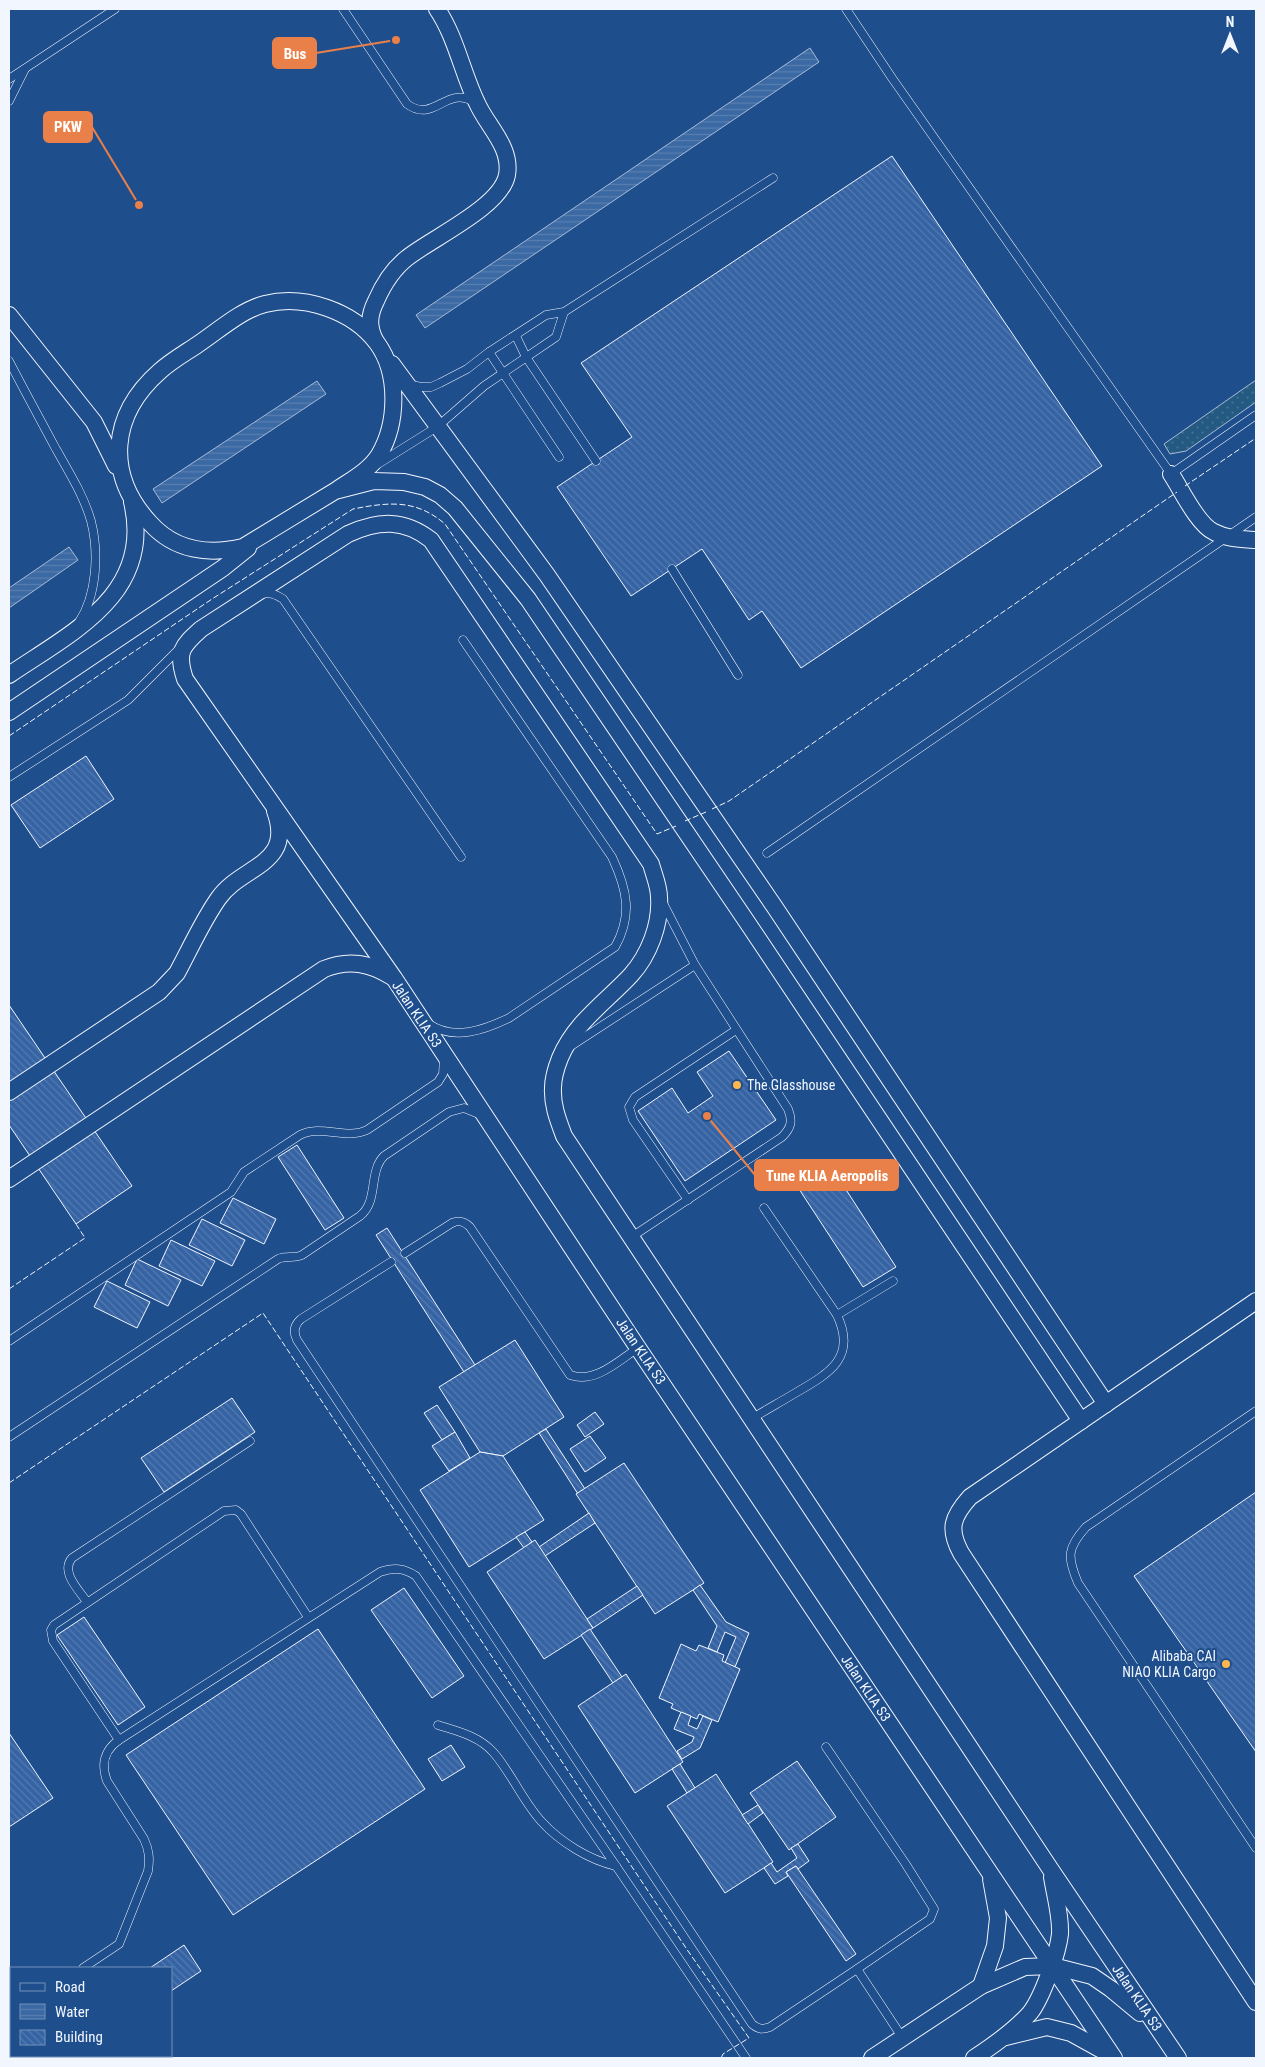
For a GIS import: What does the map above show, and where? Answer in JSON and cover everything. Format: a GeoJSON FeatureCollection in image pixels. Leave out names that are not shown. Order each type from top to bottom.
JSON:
{"type":"FeatureCollection","features":[{"type":"Feature","properties":{"kind":"street"},"geometry":{"type":"LineString","coordinates":[[9,315],[94,422],[137,507],[154,527],[176,543],[206,552],[226,551],[244,547],[360,474],[379,455],[390,426],[393,399],[390,366],[369,324],[371,312],[378,295],[396,268],[407,257],[484,206],[502,187],[507,175],[507,165],[501,142],[477,104],[448,25],[437,9]]}},
{"type":"Feature","properties":{"kind":"street"},"geometry":{"type":"LineString","coordinates":[[9,675],[82,625],[118,591],[126,574],[135,544],[136,528],[118,447],[121,431],[127,413],[137,396],[161,370],[237,318],[264,304],[298,302],[314,304],[354,322],[379,347],[547,575],[763,889],[1106,1404]]}},
{"type":"Feature","properties":{"kind":"street"},"geometry":{"type":"LineString","coordinates":[[1171,474],[1201,520],[1213,532],[1227,537],[1256,540]]}},
{"type":"Feature","properties":{"kind":"street"},"geometry":{"type":"LineString","coordinates":[[335,491],[374,481],[404,482],[425,487],[440,495],[455,508],[474,531],[528,599],[748,922],[1081,1421]]}},
{"type":"Feature","properties":{"kind":"street"},"geometry":{"type":"LineString","coordinates":[[186,643],[202,629],[348,534],[361,528],[390,523],[412,528],[431,540],[439,550],[646,858],[656,880],[659,897]]}},
{"type":"Feature","properties":{"kind":"street"},"geometry":{"type":"LineString","coordinates":[[9,712],[223,568],[262,537]]}},
{"type":"Feature","properties":{"kind":"street","name":"Jalan KLIA S3"},"geometry":{"type":"LineString","coordinates":[[186,643],[181,652],[180,660],[185,679],[394,978],[638,1348],[1114,2057]]}},
{"type":"Feature","properties":{"kind":"street"},"geometry":{"type":"LineString","coordinates":[[9,1092],[169,983],[177,973],[218,898],[236,881],[262,865],[275,850],[279,831],[277,817],[271,801]]}},
{"type":"Feature","properties":{"kind":"street","name":"Jalan KLIA S3"},"geometry":{"type":"LineString","coordinates":[[659,897],[652,940],[642,960],[631,975],[586,1018],[563,1050],[556,1069],[553,1088],[556,1114],[564,1136],[630,1238],[1178,2058]]}},
{"type":"Feature","properties":{"kind":"street"},"geometry":{"type":"LineString","coordinates":[[9,1179],[324,969],[336,964],[365,964],[394,978]]}},
{"type":"Feature","properties":{"kind":"street"},"geometry":{"type":"LineString","coordinates":[[1256,1301],[970,1497],[956,1514],[953,1532],[956,1543],[1256,2002]]}},
{"type":"Feature","properties":{"kind":"street"},"geometry":{"type":"LineString","coordinates":[[974,2058],[1005,2037],[1032,2011],[1053,1966],[1060,1934],[1051,1870]]}},
{"type":"Feature","properties":{"kind":"street"},"geometry":{"type":"LineString","coordinates":[[981,1986],[995,1946],[998,1918],[990,1871]]}},
{"type":"Feature","properties":{"kind":"street"},"geometry":{"type":"LineString","coordinates":[[872,2058],[981,1986],[1025,1967],[1053,1966],[1092,1976],[1111,1989],[1157,2029]]}},
{"type":"Feature","properties":{"kind":"street"},"geometry":{"type":"LineString","coordinates":[[1005,2037],[1047,2026],[1071,2033],[1114,2057]]}},
{"type":"Feature","properties":{"kind":"lane"},"geometry":{"type":"LineString","coordinates":[[9,78],[115,9]]}},
{"type":"Feature","properties":{"kind":"lane"},"geometry":{"type":"LineString","coordinates":[[343,9],[407,104],[416,110],[425,111],[455,97],[462,97],[477,104]]}},
{"type":"Feature","properties":{"kind":"lane"},"geometry":{"type":"LineString","coordinates":[[846,9],[897,86],[1171,474],[1256,415]]}},
{"type":"Feature","properties":{"kind":"lane"},"geometry":{"type":"LineString","coordinates":[[9,100],[26,68]]}},
{"type":"Feature","properties":{"kind":"lane"},"geometry":{"type":"LineString","coordinates":[[404,382],[413,386],[431,387],[467,369],[489,352],[546,316],[564,312],[773,178]]}},
{"type":"Feature","properties":{"kind":"lane"},"geometry":{"type":"LineString","coordinates":[[360,474],[404,449],[437,427],[502,373],[556,337],[564,312]]}},
{"type":"Feature","properties":{"kind":"lane"},"geometry":{"type":"LineString","coordinates":[[516,336],[526,357],[596,461]]}},
{"type":"Feature","properties":{"kind":"lane"},"geometry":{"type":"LineString","coordinates":[[489,352],[559,456]]}},
{"type":"Feature","properties":{"kind":"lane"},"geometry":{"type":"LineString","coordinates":[[9,361],[71,475],[91,523],[94,568],[90,595],[82,617],[76,626],[62,639]]}},
{"type":"Feature","properties":{"kind":"lane"},"geometry":{"type":"LineString","coordinates":[[766,853],[1256,517]]}},
{"type":"Feature","properties":{"kind":"lane"},"geometry":{"type":"LineString","coordinates":[[672,569],[738,675]]}},
{"type":"Feature","properties":{"kind":"lane"},"geometry":{"type":"LineString","coordinates":[[252,596],[269,593],[282,599],[461,857]]}},
{"type":"Feature","properties":{"kind":"lane"},"geometry":{"type":"LineString","coordinates":[[415,1011],[436,1029],[448,1032],[476,1031],[493,1026],[509,1018],[614,947],[623,933],[626,917],[623,881],[612,857],[464,640]]}},
{"type":"Feature","properties":{"kind":"lane"},"geometry":{"type":"LineString","coordinates":[[9,777],[128,700],[186,643]]}},
{"type":"Feature","properties":{"kind":"lane"},"geometry":{"type":"LineString","coordinates":[[630,1238],[782,1137],[788,1132],[791,1124],[788,1109],[695,964],[659,897]]}},
{"type":"Feature","properties":{"kind":"lane"},"geometry":{"type":"LineString","coordinates":[[563,1050],[695,964]]}},
{"type":"Feature","properties":{"kind":"lane"},"geometry":{"type":"LineString","coordinates":[[688,1200],[633,1120],[630,1107],[635,1097],[736,1030]]}},
{"type":"Feature","properties":{"kind":"lane"},"geometry":{"type":"LineString","coordinates":[[9,1341],[231,1192],[244,1172],[300,1135],[308,1131],[318,1130],[359,1133],[432,1087],[443,1074],[445,1067],[443,1052]]}},
{"type":"Feature","properties":{"kind":"lane"},"geometry":{"type":"LineString","coordinates":[[9,1437],[281,1257],[302,1255],[367,1211],[379,1161],[448,1112],[464,1108],[478,1113],[487,1119]]}},
{"type":"Feature","properties":{"kind":"lane"},"geometry":{"type":"LineString","coordinates":[[751,1419],[820,1379],[833,1369],[840,1358],[844,1346],[841,1324],[837,1315],[764,1208]]}},
{"type":"Feature","properties":{"kind":"lane"},"geometry":{"type":"LineString","coordinates":[[405,1253],[452,1223],[456,1221],[465,1222],[470,1226],[570,1375],[587,1378],[596,1375],[638,1348]]}},
{"type":"Feature","properties":{"kind":"lane"},"geometry":{"type":"LineString","coordinates":[[391,1262],[296,1323],[294,1329],[297,1340],[752,2024],[757,2028],[764,2029],[770,2027],[857,1969],[930,1919],[934,1909],[911,1871],[826,1747]]}},
{"type":"Feature","properties":{"kind":"lane"},"geometry":{"type":"LineString","coordinates":[[837,1315],[893,1280]]}},
{"type":"Feature","properties":{"kind":"lane"},"geometry":{"type":"LineString","coordinates":[[1256,1411],[1086,1527],[1074,1540],[1070,1554],[1072,1568],[1078,1583],[1256,1848]]}},
{"type":"Feature","properties":{"kind":"lane"},"geometry":{"type":"LineString","coordinates":[[87,1602],[67,1570],[68,1563],[72,1558],[250,1441]]}},
{"type":"Feature","properties":{"kind":"lane"},"geometry":{"type":"LineString","coordinates":[[119,1740],[51,1636],[51,1630],[54,1625],[87,1602],[224,1511],[236,1510],[241,1514],[308,1617]]}},
{"type":"Feature","properties":{"kind":"lane"},"geometry":{"type":"LineString","coordinates":[[84,1967],[119,1944],[148,1871],[150,1860],[149,1849],[144,1839],[107,1781],[103,1771],[108,1751],[119,1740],[308,1617],[380,1572],[398,1568],[416,1576],[746,2058]]}},
{"type":"Feature","properties":{"kind":"lane"},"geometry":{"type":"LineString","coordinates":[[438,1725],[466,1733],[492,1751],[541,1821],[570,1845],[598,1862],[616,1866]]}},
{"type":"Feature","properties":{"kind":"lane"},"geometry":{"type":"LineString","coordinates":[[857,1969],[902,2037]]}},
{"type":"Feature","properties":{"kind":"shaded area"},"geometry":{"type":"Polygon","coordinates":[[[1256,380],[1256,402],[1186,451],[1170,454],[1164,444],[1256,380]]]}},
{"type":"Feature","properties":{"kind":"water"},"geometry":{"type":"Polygon","coordinates":[[[810,48],[819,62],[425,328],[416,315],[810,48]]]}},
{"type":"Feature","properties":{"kind":"water"},"geometry":{"type":"Polygon","coordinates":[[[317,381],[326,394],[162,503],[153,489],[317,381]]]}},
{"type":"Feature","properties":{"kind":"water"},"geometry":{"type":"Polygon","coordinates":[[[69,547],[78,560],[9,608],[9,588],[69,547]]]}},
{"type":"Feature","properties":{"kind":"building"},"geometry":{"type":"Polygon","coordinates":[[[892,156],[1102,466],[801,668],[762,611],[749,620],[702,549],[631,596],[557,487],[632,437],[581,363],[892,156]]]}},
{"type":"Feature","properties":{"kind":"building"},"geometry":{"type":"Polygon","coordinates":[[[86,756],[114,799],[40,848],[11,805],[86,756]]]}},
{"type":"Feature","properties":{"kind":"building"},"geometry":{"type":"Polygon","coordinates":[[[9,1005],[132,1186],[76,1224],[9,1125],[9,1005]]]}},
{"type":"Feature","properties":{"kind":"building"},"geometry":{"type":"Polygon","coordinates":[[[729,1051],[776,1120],[685,1181],[638,1111],[672,1088],[688,1113],[713,1096],[697,1072],[729,1051]]]}},
{"type":"Feature","properties":{"kind":"building"},"geometry":{"type":"Polygon","coordinates":[[[297,1145],[344,1218],[325,1230],[278,1157],[297,1145]]]}},
{"type":"Feature","properties":{"kind":"building"},"geometry":{"type":"Polygon","coordinates":[[[832,1168],[896,1267],[863,1287],[799,1189],[832,1168]]]}},
{"type":"Feature","properties":{"kind":"building"},"geometry":{"type":"Polygon","coordinates":[[[233,1198],[276,1219],[264,1244],[220,1223],[233,1198]]]}},
{"type":"Feature","properties":{"kind":"building"},"geometry":{"type":"Polygon","coordinates":[[[202,1219],[245,1240],[232,1266],[189,1245],[202,1219]]]}},
{"type":"Feature","properties":{"kind":"building"},"geometry":{"type":"Polygon","coordinates":[[[387,1228],[475,1365],[464,1372],[376,1235],[387,1228]]]}},
{"type":"Feature","properties":{"kind":"building"},"geometry":{"type":"Polygon","coordinates":[[[171,1240],[215,1261],[202,1286],[159,1266],[171,1240]]]}},
{"type":"Feature","properties":{"kind":"building"},"geometry":{"type":"Polygon","coordinates":[[[137,1259],[181,1280],[168,1306],[125,1285],[137,1259]]]}},
{"type":"Feature","properties":{"kind":"building"},"geometry":{"type":"Polygon","coordinates":[[[107,1281],[150,1302],[137,1328],[94,1307],[107,1281]]]}},
{"type":"Feature","properties":{"kind":"building"},"geometry":{"type":"Polygon","coordinates":[[[515,1340],[564,1417],[503,1456],[480,1452],[439,1387],[515,1340]]]}},
{"type":"Feature","properties":{"kind":"building"},"geometry":{"type":"Polygon","coordinates":[[[232,1398],[255,1432],[164,1492],[141,1458],[232,1398]]]}},
{"type":"Feature","properties":{"kind":"building"},"geometry":{"type":"Polygon","coordinates":[[[437,1405],[455,1432],[442,1440],[424,1413],[437,1405]]]}},
{"type":"Feature","properties":{"kind":"building"},"geometry":{"type":"Polygon","coordinates":[[[595,1412],[604,1424],[585,1437],[577,1425],[595,1412]]]}},
{"type":"Feature","properties":{"kind":"building"},"geometry":{"type":"Polygon","coordinates":[[[546,1429],[585,1489],[578,1494],[539,1433],[546,1429]]]}},
{"type":"Feature","properties":{"kind":"building"},"geometry":{"type":"Polygon","coordinates":[[[455,1432],[470,1458],[449,1471],[432,1446],[455,1432]]]}},
{"type":"Feature","properties":{"kind":"building"},"geometry":{"type":"Polygon","coordinates":[[[590,1436],[606,1458],[585,1472],[570,1449],[590,1436]]]}},
{"type":"Feature","properties":{"kind":"building"},"geometry":{"type":"Polygon","coordinates":[[[480,1452],[503,1456],[544,1520],[469,1567],[420,1490],[480,1452]]]}},
{"type":"Feature","properties":{"kind":"building"},"geometry":{"type":"Polygon","coordinates":[[[624,1463],[704,1583],[655,1614],[576,1494],[624,1463]]]}},
{"type":"Feature","properties":{"kind":"building","name":"Alibaba CAI NIAO KLIA Cargo"},"geometry":{"type":"Polygon","coordinates":[[[1256,1492],[1256,1752],[1134,1576],[1256,1492]]]}},
{"type":"Feature","properties":{"kind":"building"},"geometry":{"type":"Polygon","coordinates":[[[589,1513],[595,1523],[545,1556],[539,1547],[589,1513]]]}},
{"type":"Feature","properties":{"kind":"building"},"geometry":{"type":"Polygon","coordinates":[[[525,1532],[532,1542],[524,1548],[516,1537],[525,1532]]]}},
{"type":"Feature","properties":{"kind":"building"},"geometry":{"type":"Polygon","coordinates":[[[535,1540],[593,1628],[544,1659],[487,1572],[535,1540]]]}},
{"type":"Feature","properties":{"kind":"building"},"geometry":{"type":"Polygon","coordinates":[[[700,1585],[726,1622],[749,1633],[735,1667],[725,1663],[736,1637],[725,1632],[717,1652],[708,1648],[717,1626],[693,1590],[700,1585]]]}},
{"type":"Feature","properties":{"kind":"building"},"geometry":{"type":"Polygon","coordinates":[[[637,1586],[643,1595],[593,1628],[587,1619],[637,1586]]]}},
{"type":"Feature","properties":{"kind":"building"},"geometry":{"type":"Polygon","coordinates":[[[404,1588],[464,1676],[432,1698],[371,1610],[404,1588]]]}},
{"type":"Feature","properties":{"kind":"building"},"geometry":{"type":"Polygon","coordinates":[[[84,1617],[145,1707],[118,1725],[57,1635],[84,1617]]]}},
{"type":"Feature","properties":{"kind":"building"},"geometry":{"type":"Polygon","coordinates":[[[318,1629],[425,1789],[233,1915],[126,1755],[318,1629]]]}},
{"type":"Feature","properties":{"kind":"building"},"geometry":{"type":"Polygon","coordinates":[[[590,1629],[622,1677],[613,1683],[581,1635],[590,1629]]]}},
{"type":"Feature","properties":{"kind":"building"},"geometry":{"type":"Polygon","coordinates":[[[681,1644],[696,1651],[699,1645],[724,1655],[722,1661],[740,1669],[718,1722],[699,1714],[697,1719],[671,1708],[673,1704],[659,1698],[681,1644]]]}},
{"type":"Feature","properties":{"kind":"building"},"geometry":{"type":"Polygon","coordinates":[[[626,1674],[683,1762],[635,1793],[578,1706],[626,1674]]]}},
{"type":"Feature","properties":{"kind":"building"},"geometry":{"type":"Polygon","coordinates":[[[681,1712],[691,1716],[688,1725],[697,1729],[703,1716],[712,1720],[700,1748],[682,1759],[677,1751],[692,1742],[694,1737],[674,1729],[681,1712]]]}},
{"type":"Feature","properties":{"kind":"building"},"geometry":{"type":"Polygon","coordinates":[[[9,1733],[53,1798],[9,1827],[9,1733]]]}},
{"type":"Feature","properties":{"kind":"building"},"geometry":{"type":"Polygon","coordinates":[[[451,1745],[465,1767],[442,1781],[428,1759],[451,1745]]]}},
{"type":"Feature","properties":{"kind":"building"},"geometry":{"type":"Polygon","coordinates":[[[797,1761],[836,1817],[789,1850],[750,1793],[797,1761]]]}},
{"type":"Feature","properties":{"kind":"building"},"geometry":{"type":"Polygon","coordinates":[[[680,1764],[695,1788],[687,1793],[672,1769],[680,1764]]]}},
{"type":"Feature","properties":{"kind":"building"},"geometry":{"type":"Polygon","coordinates":[[[716,1774],[773,1862],[725,1893],[667,1806],[716,1774]]]}},
{"type":"Feature","properties":{"kind":"building"},"geometry":{"type":"Polygon","coordinates":[[[758,1805],[763,1813],[748,1824],[742,1815],[758,1805]]]}},
{"type":"Feature","properties":{"kind":"building"},"geometry":{"type":"Polygon","coordinates":[[[798,1844],[809,1861],[798,1869],[796,1866],[786,1872],[788,1876],[775,1884],[764,1868],[771,1863],[777,1872],[797,1858],[791,1848],[798,1844]]]}},
{"type":"Feature","properties":{"kind":"building"},"geometry":{"type":"Polygon","coordinates":[[[796,1866],[856,1954],[846,1961],[786,1872],[796,1866]]]}},
{"type":"Feature","properties":{"kind":"building"},"geometry":{"type":"Polygon","coordinates":[[[184,1945],[201,1971],[172,1990],[172,1967],[151,1967],[184,1945]]]}},
{"type":"Feature","properties":{"kind":"fence"},"geometry":{"type":"LineString","coordinates":[[1185,486],[1256,438]]}},
{"type":"Feature","properties":{"kind":"fence"},"geometry":{"type":"LineString","coordinates":[[712,809],[729,801],[1177,492]]}},
{"type":"Feature","properties":{"kind":"fence"},"geometry":{"type":"LineString","coordinates":[[9,736],[212,599],[353,509],[402,504],[423,510],[445,524],[657,834],[676,826]]}},
{"type":"Feature","properties":{"kind":"fence"},"geometry":{"type":"LineString","coordinates":[[685,821],[706,812]]}},
{"type":"Feature","properties":{"kind":"fence"},"geometry":{"type":"LineString","coordinates":[[9,1289],[85,1238],[76,1224],[78,1223]]}},
{"type":"Feature","properties":{"kind":"fence"},"geometry":{"type":"LineString","coordinates":[[9,1483],[263,1313],[688,1951],[749,2038],[723,2054],[721,2058]]}},
{"type":"Feature","properties":{"kind":"place","name":"Bus"},"geometry":{"type":"Point","coordinates":[396,40]}},
{"type":"Feature","properties":{"kind":"place","name":"PKW"},"geometry":{"type":"Point","coordinates":[139,205]}},
{"type":"Feature","properties":{"kind":"place","name":"The Glasshouse"},"geometry":{"type":"Point","coordinates":[737,1085]}},
{"type":"Feature","properties":{"kind":"place","name":"Tune KLIA Aeropolis"},"geometry":{"type":"Point","coordinates":[707,1116]}},
{"type":"Feature","properties":{"kind":"place","name":"Alibaba CAI NIAO KLIA Cargo"},"geometry":{"type":"Point","coordinates":[1226,1664]}}]}
